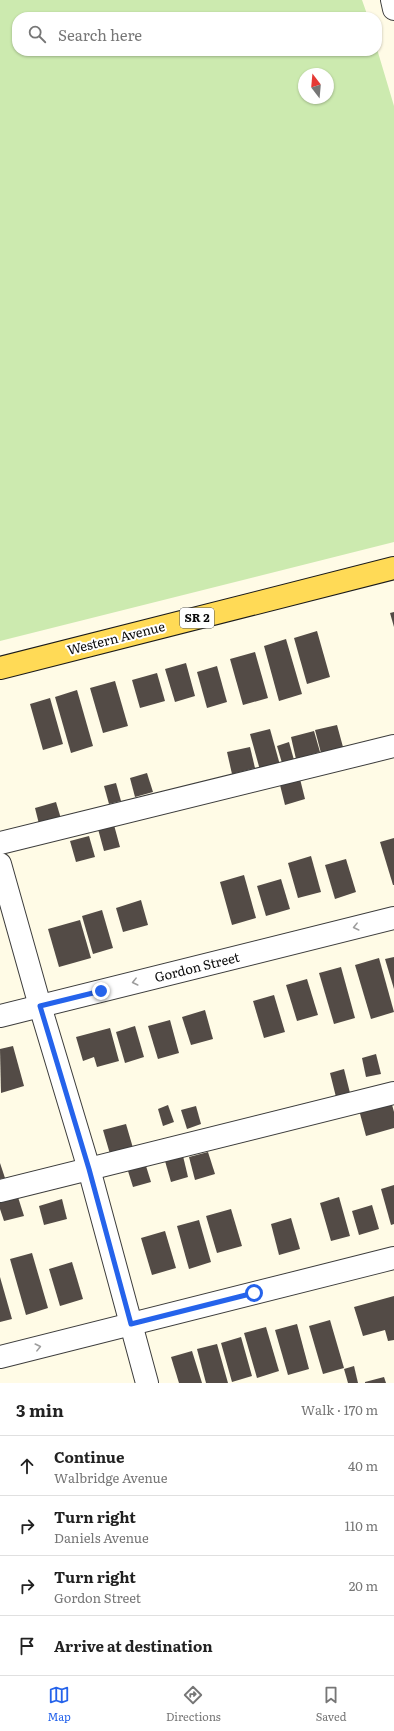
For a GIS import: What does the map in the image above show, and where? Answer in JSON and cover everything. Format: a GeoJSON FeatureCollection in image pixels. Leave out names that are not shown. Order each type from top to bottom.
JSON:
{"type":"FeatureCollection","features":[{"type":"Feature","properties":{"kind":"main road","name":"Western Avenue"},"geometry":{"type":"LineString","coordinates":[[0,668],[394,568]]}},
{"type":"Feature","properties":{"kind":"street"},"geometry":{"type":"LineString","coordinates":[[392,0],[394,9]]}},
{"type":"Feature","properties":{"kind":"street"},"geometry":{"type":"LineString","coordinates":[[0,843],[394,746]]}},
{"type":"Feature","properties":{"kind":"street"},"geometry":{"type":"LineString","coordinates":[[0,864],[40,1006],[89,1169],[147,1383]]}},
{"type":"Feature","properties":{"kind":"street","name":"Gordon Street"},"geometry":{"type":"LineString","coordinates":[[0,1016],[394,918]]}},
{"type":"Feature","properties":{"kind":"street"},"geometry":{"type":"LineString","coordinates":[[0,1191],[394,1093]]}},
{"type":"Feature","properties":{"kind":"street"},"geometry":{"type":"LineString","coordinates":[[0,1357],[394,1258]]}},
{"type":"Feature","properties":{"kind":"green space"},"geometry":{"type":"Polygon","coordinates":[[[0,0],[362,0],[366,12],[12,12],[12,56],[379,56],[394,106],[394,542],[0,641],[0,0]]]}},
{"type":"Feature","properties":{"kind":"building"},"geometry":{"type":"Polygon","coordinates":[[[394,612],[394,627],[390,613],[394,612]]]}},
{"type":"Feature","properties":{"kind":"building"},"geometry":{"type":"Polygon","coordinates":[[[317,631],[330,677],[307,684],[294,638],[317,631]]]}},
{"type":"Feature","properties":{"kind":"building"},"geometry":{"type":"Polygon","coordinates":[[[286,639],[302,694],[279,701],[264,646],[286,639]]]}},
{"type":"Feature","properties":{"kind":"building"},"geometry":{"type":"Polygon","coordinates":[[[255,652],[268,698],[243,705],[230,659],[255,652]]]}},
{"type":"Feature","properties":{"kind":"building"},"geometry":{"type":"Polygon","coordinates":[[[186,663],[195,696],[175,702],[165,669],[186,663]]]}},
{"type":"Feature","properties":{"kind":"building"},"geometry":{"type":"Polygon","coordinates":[[[217,666],[227,702],[207,708],[197,672],[217,666]]]}},
{"type":"Feature","properties":{"kind":"building"},"geometry":{"type":"Polygon","coordinates":[[[157,673],[165,701],[140,708],[132,680],[157,673]]]}},
{"type":"Feature","properties":{"kind":"building"},"geometry":{"type":"Polygon","coordinates":[[[115,681],[128,726],[103,733],[90,688],[115,681]]]}},
{"type":"Feature","properties":{"kind":"building"},"geometry":{"type":"Polygon","coordinates":[[[77,690],[93,746],[71,753],[55,697],[77,690]]]}},
{"type":"Feature","properties":{"kind":"building"},"geometry":{"type":"Polygon","coordinates":[[[50,698],[63,744],[43,750],[30,704],[50,698]]]}},
{"type":"Feature","properties":{"kind":"building"},"geometry":{"type":"Polygon","coordinates":[[[337,725],[343,747],[321,753],[315,730],[337,725]]]}},
{"type":"Feature","properties":{"kind":"building"},"geometry":{"type":"Polygon","coordinates":[[[270,729],[280,765],[260,770],[250,734],[270,729]]]}},
{"type":"Feature","properties":{"kind":"building"},"geometry":{"type":"Polygon","coordinates":[[[314,731],[320,752],[296,759],[291,737],[314,731]]]}},
{"type":"Feature","properties":{"kind":"building"},"geometry":{"type":"Polygon","coordinates":[[[289,742],[294,760],[282,763],[277,746],[289,742]]]}},
{"type":"Feature","properties":{"kind":"building"},"geometry":{"type":"Polygon","coordinates":[[[250,747],[255,768],[232,774],[227,752],[250,747]]]}},
{"type":"Feature","properties":{"kind":"building"},"geometry":{"type":"Polygon","coordinates":[[[147,773],[153,792],[135,797],[130,778],[147,773]]]}},
{"type":"Feature","properties":{"kind":"building"},"geometry":{"type":"Polygon","coordinates":[[[300,779],[305,799],[285,805],[280,785],[300,779]]]}},
{"type":"Feature","properties":{"kind":"building"},"geometry":{"type":"Polygon","coordinates":[[[116,783],[121,801],[109,804],[104,786],[116,783]]]}},
{"type":"Feature","properties":{"kind":"building"},"geometry":{"type":"Polygon","coordinates":[[[56,802],[62,822],[40,828],[35,808],[56,802]]]}},
{"type":"Feature","properties":{"kind":"building"},"geometry":{"type":"Polygon","coordinates":[[[114,825],[120,847],[104,851],[98,829],[114,825]]]}},
{"type":"Feature","properties":{"kind":"building"},"geometry":{"type":"Polygon","coordinates":[[[89,836],[95,857],[76,862],[70,841],[89,836]]]}},
{"type":"Feature","properties":{"kind":"building"},"geometry":{"type":"Polygon","coordinates":[[[394,838],[394,885],[393,885],[380,842],[394,838]]]}},
{"type":"Feature","properties":{"kind":"building"},"geometry":{"type":"Polygon","coordinates":[[[311,856],[321,892],[298,898],[288,863],[311,856]]]}},
{"type":"Feature","properties":{"kind":"building"},"geometry":{"type":"Polygon","coordinates":[[[346,859],[356,892],[335,899],[325,865],[346,859]]]}},
{"type":"Feature","properties":{"kind":"building"},"geometry":{"type":"Polygon","coordinates":[[[244,875],[256,918],[232,925],[220,882],[244,875]]]}},
{"type":"Feature","properties":{"kind":"building"},"geometry":{"type":"Polygon","coordinates":[[[281,879],[290,909],[266,916],[257,886],[281,879]]]}},
{"type":"Feature","properties":{"kind":"building"},"geometry":{"type":"Polygon","coordinates":[[[141,900],[148,925],[123,932],[116,908],[141,900]]]}},
{"type":"Feature","properties":{"kind":"building"},"geometry":{"type":"Polygon","coordinates":[[[102,910],[113,948],[93,954],[82,916],[102,910]]]}},
{"type":"Feature","properties":{"kind":"building"},"geometry":{"type":"Polygon","coordinates":[[[80,920],[91,958],[59,967],[48,929],[80,920]]]}},
{"type":"Feature","properties":{"kind":"building"},"geometry":{"type":"Polygon","coordinates":[[[394,957],[394,989],[385,959],[394,957]]]}},
{"type":"Feature","properties":{"kind":"building"},"geometry":{"type":"Polygon","coordinates":[[[379,958],[394,1012],[371,1019],[355,965],[379,958]]]}},
{"type":"Feature","properties":{"kind":"building"},"geometry":{"type":"Polygon","coordinates":[[[341,967],[355,1018],[334,1024],[319,973],[341,967]]]}},
{"type":"Feature","properties":{"kind":"building"},"geometry":{"type":"Polygon","coordinates":[[[307,979],[318,1015],[297,1021],[286,985],[307,979]]]}},
{"type":"Feature","properties":{"kind":"building"},"geometry":{"type":"Polygon","coordinates":[[[274,995],[285,1032],[264,1038],[253,1001],[274,995]]]}},
{"type":"Feature","properties":{"kind":"building"},"geometry":{"type":"Polygon","coordinates":[[[205,1010],[213,1039],[191,1045],[182,1017],[205,1010]]]}},
{"type":"Feature","properties":{"kind":"building"},"geometry":{"type":"Polygon","coordinates":[[[170,1020],[179,1053],[158,1059],[148,1026],[170,1020]]]}},
{"type":"Feature","properties":{"kind":"building"},"geometry":{"type":"Polygon","coordinates":[[[135,1026],[144,1057],[125,1063],[116,1032],[135,1026]]]}},
{"type":"Feature","properties":{"kind":"building"},"geometry":{"type":"Polygon","coordinates":[[[110,1028],[119,1061],[97,1067],[94,1057],[83,1061],[76,1037],[110,1028]]]}},
{"type":"Feature","properties":{"kind":"building"},"geometry":{"type":"Polygon","coordinates":[[[13,1046],[24,1086],[1,1093],[0,1049],[13,1046]]]}},
{"type":"Feature","properties":{"kind":"building"},"geometry":{"type":"Polygon","coordinates":[[[376,1054],[381,1074],[366,1077],[362,1058],[376,1054]]]}},
{"type":"Feature","properties":{"kind":"building"},"geometry":{"type":"Polygon","coordinates":[[[344,1069],[350,1093],[336,1097],[330,1073],[344,1069]]]}},
{"type":"Feature","properties":{"kind":"building"},"geometry":{"type":"Polygon","coordinates":[[[391,1101],[394,1112],[394,1128],[366,1136],[359,1110],[391,1101]]]}},
{"type":"Feature","properties":{"kind":"building"},"geometry":{"type":"Polygon","coordinates":[[[168,1105],[174,1122],[163,1126],[158,1109],[168,1105]]]}},
{"type":"Feature","properties":{"kind":"building"},"geometry":{"type":"Polygon","coordinates":[[[196,1106],[201,1124],[187,1129],[181,1110],[196,1106]]]}},
{"type":"Feature","properties":{"kind":"building"},"geometry":{"type":"Polygon","coordinates":[[[126,1124],[133,1148],[110,1154],[103,1130],[126,1124]]]}},
{"type":"Feature","properties":{"kind":"building"},"geometry":{"type":"Polygon","coordinates":[[[208,1152],[215,1174],[195,1180],[189,1157],[208,1152]]]}},
{"type":"Feature","properties":{"kind":"building"},"geometry":{"type":"Polygon","coordinates":[[[183,1156],[188,1177],[171,1182],[165,1161],[183,1156]]]}},
{"type":"Feature","properties":{"kind":"building"},"geometry":{"type":"Polygon","coordinates":[[[0,1163],[5,1178],[0,1179],[0,1163]]]}},
{"type":"Feature","properties":{"kind":"building"},"geometry":{"type":"Polygon","coordinates":[[[146,1166],[151,1182],[133,1187],[128,1171],[146,1166]]]}},
{"type":"Feature","properties":{"kind":"building"},"geometry":{"type":"Polygon","coordinates":[[[394,1185],[394,1224],[391,1225],[381,1189],[394,1185]]]}},
{"type":"Feature","properties":{"kind":"building"},"geometry":{"type":"Polygon","coordinates":[[[17,1194],[24,1216],[4,1221],[0,1209],[0,1199],[17,1194]]]}},
{"type":"Feature","properties":{"kind":"building"},"geometry":{"type":"Polygon","coordinates":[[[339,1197],[350,1236],[331,1241],[320,1203],[339,1197]]]}},
{"type":"Feature","properties":{"kind":"building"},"geometry":{"type":"Polygon","coordinates":[[[62,1199],[67,1219],[44,1225],[39,1206],[62,1199]]]}},
{"type":"Feature","properties":{"kind":"building"},"geometry":{"type":"Polygon","coordinates":[[[372,1205],[379,1229],[359,1235],[352,1211],[372,1205]]]}},
{"type":"Feature","properties":{"kind":"building"},"geometry":{"type":"Polygon","coordinates":[[[231,1209],[242,1246],[217,1253],[206,1216],[231,1209]]]}},
{"type":"Feature","properties":{"kind":"building"},"geometry":{"type":"Polygon","coordinates":[[[291,1218],[300,1249],[279,1255],[271,1224],[291,1218]]]}},
{"type":"Feature","properties":{"kind":"building"},"geometry":{"type":"Polygon","coordinates":[[[199,1220],[211,1262],[189,1269],[177,1226],[199,1220]]]}},
{"type":"Feature","properties":{"kind":"building"},"geometry":{"type":"Polygon","coordinates":[[[165,1231],[176,1268],[152,1275],[141,1238],[165,1231]]]}},
{"type":"Feature","properties":{"kind":"building"},"geometry":{"type":"Polygon","coordinates":[[[32,1253],[48,1308],[26,1315],[10,1259],[32,1253]]]}},
{"type":"Feature","properties":{"kind":"building"},"geometry":{"type":"Polygon","coordinates":[[[72,1262],[83,1299],[60,1306],[49,1269],[72,1262]]]}},
{"type":"Feature","properties":{"kind":"building"},"geometry":{"type":"Polygon","coordinates":[[[0,1277],[12,1319],[0,1322],[0,1277]]]}},
{"type":"Feature","properties":{"kind":"building"},"geometry":{"type":"Polygon","coordinates":[[[394,1296],[394,1340],[388,1341],[385,1330],[363,1336],[354,1307],[394,1296]]]}},
{"type":"Feature","properties":{"kind":"building"},"geometry":{"type":"Polygon","coordinates":[[[330,1320],[344,1368],[323,1374],[309,1326],[330,1320]]]}},
{"type":"Feature","properties":{"kind":"building"},"geometry":{"type":"Polygon","coordinates":[[[297,1324],[309,1369],[288,1375],[275,1330],[297,1324]]]}},
{"type":"Feature","properties":{"kind":"building"},"geometry":{"type":"Polygon","coordinates":[[[266,1327],[279,1371],[257,1378],[244,1333],[266,1327]]]}},
{"type":"Feature","properties":{"kind":"building"},"geometry":{"type":"Polygon","coordinates":[[[241,1337],[252,1376],[232,1382],[221,1343],[241,1337]]]}},
{"type":"Feature","properties":{"kind":"building"},"geometry":{"type":"Polygon","coordinates":[[[217,1344],[228,1383],[206,1383],[197,1349],[217,1344]]]}},
{"type":"Feature","properties":{"kind":"building"},"geometry":{"type":"Polygon","coordinates":[[[192,1351],[202,1383],[179,1383],[171,1357],[192,1351]]]}},
{"type":"Feature","properties":{"kind":"building"},"geometry":{"type":"Polygon","coordinates":[[[354,1366],[358,1383],[348,1383],[344,1369],[354,1366]]]}},
{"type":"Feature","properties":{"kind":"building"},"geometry":{"type":"Polygon","coordinates":[[[384,1377],[386,1383],[365,1383],[365,1382],[384,1377]]]}},
{"type":"Feature","properties":{"kind":"route"},"geometry":{"type":"LineString","coordinates":[[101,991],[40,1006],[89,1169],[131,1324],[254,1293]]}}]}
